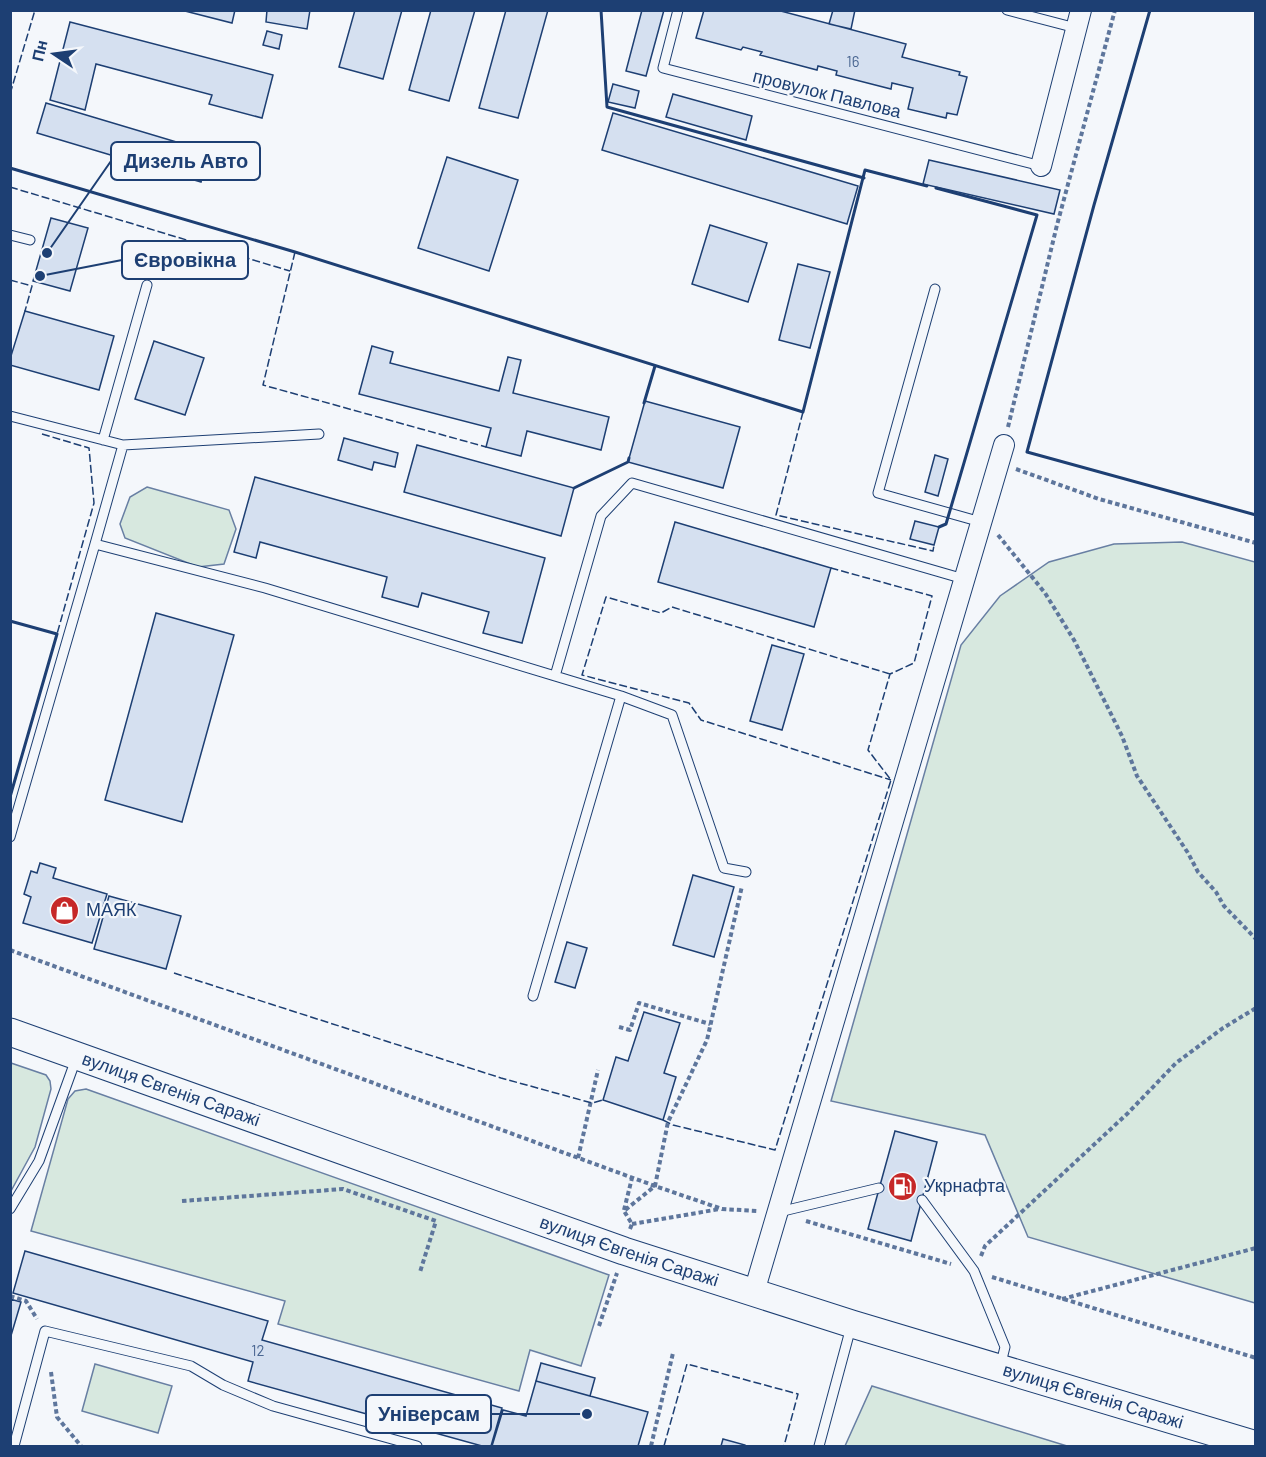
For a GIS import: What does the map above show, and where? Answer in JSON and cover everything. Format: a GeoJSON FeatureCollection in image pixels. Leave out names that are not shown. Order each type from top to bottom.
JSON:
{"type":"FeatureCollection","features":[{"type":"Feature","properties":{"kind":"main road","name":"вулиця Євгенія Саражі"},"geometry":{"type":"LineString","coordinates":[[10,1032],[613,1247],[852,1324],[1256,1445]]}},
{"type":"Feature","properties":{"kind":"street"},"geometry":{"type":"LineString","coordinates":[[1041,166],[1078,19]]}},
{"type":"Feature","properties":{"kind":"street"},"geometry":{"type":"LineString","coordinates":[[754,1292],[1001,454]]}},
{"type":"Feature","properties":{"kind":"lane","name":"провулок Павлова"},"geometry":{"type":"LineString","coordinates":[[678,10],[663,68],[1041,166]]}},
{"type":"Feature","properties":{"kind":"lane"},"geometry":{"type":"LineString","coordinates":[[1007,10],[1078,19]]}},
{"type":"Feature","properties":{"kind":"lane"},"geometry":{"type":"LineString","coordinates":[[10,235],[30,240]]}},
{"type":"Feature","properties":{"kind":"lane"},"geometry":{"type":"LineString","coordinates":[[103,440],[147,285]]}},
{"type":"Feature","properties":{"kind":"lane"},"geometry":{"type":"LineString","coordinates":[[935,289],[879,493],[982,519]]}},
{"type":"Feature","properties":{"kind":"lane"},"geometry":{"type":"LineString","coordinates":[[10,416],[123,446],[319,434]]}},
{"type":"Feature","properties":{"kind":"lane"},"geometry":{"type":"LineString","coordinates":[[10,837],[123,446]]}},
{"type":"Feature","properties":{"kind":"lane"},"geometry":{"type":"LineString","coordinates":[[555,676],[601,516],[632,483],[964,579]]}},
{"type":"Feature","properties":{"kind":"lane"},"geometry":{"type":"LineString","coordinates":[[95,544],[265,588],[621,696],[672,715],[724,868],[746,872]]}},
{"type":"Feature","properties":{"kind":"lane"},"geometry":{"type":"LineString","coordinates":[[533,996],[621,696]]}},
{"type":"Feature","properties":{"kind":"lane"},"geometry":{"type":"LineString","coordinates":[[10,1209],[39,1161],[77,1057]]}},
{"type":"Feature","properties":{"kind":"lane"},"geometry":{"type":"LineString","coordinates":[[777,1212],[879,1188]]}},
{"type":"Feature","properties":{"kind":"lane"},"geometry":{"type":"LineString","coordinates":[[922,1200],[974,1271],[1005,1347],[1000,1369]]}},
{"type":"Feature","properties":{"kind":"lane"},"geometry":{"type":"LineString","coordinates":[[819,1446],[852,1324]]}},
{"type":"Feature","properties":{"kind":"lane"},"geometry":{"type":"LineString","coordinates":[[14,1446],[45,1331],[191,1366],[223,1385],[273,1406],[417,1446]]}},
{"type":"Feature","properties":{"kind":"path"},"geometry":{"type":"LineString","coordinates":[[1115,10],[1057,225],[1001,454],[1099,499],[1256,543]]}},
{"type":"Feature","properties":{"kind":"path"},"geometry":{"type":"LineString","coordinates":[[982,519],[1045,593],[1074,640],[1122,736],[1137,776],[1198,872],[1216,892],[1224,906],[1255,939]]}},
{"type":"Feature","properties":{"kind":"path"},"geometry":{"type":"LineString","coordinates":[[655,1186],[668,1122],[707,1040],[746,872]]}},
{"type":"Feature","properties":{"kind":"path"},"geometry":{"type":"LineString","coordinates":[[10,950],[722,1209]]}},
{"type":"Feature","properties":{"kind":"path"},"geometry":{"type":"LineString","coordinates":[[619,1027],[630,1030],[639,1003],[710,1024]]}},
{"type":"Feature","properties":{"kind":"path"},"geometry":{"type":"LineString","coordinates":[[974,1271],[985,1246],[1128,1113],[1176,1063],[1223,1028],[1256,1008]]}},
{"type":"Feature","properties":{"kind":"path"},"geometry":{"type":"LineString","coordinates":[[578,1158],[598,1071]]}},
{"type":"Feature","properties":{"kind":"path"},"geometry":{"type":"LineString","coordinates":[[624,1211],[632,1178]]}},
{"type":"Feature","properties":{"kind":"path"},"geometry":{"type":"LineString","coordinates":[[182,1201],[343,1189],[436,1221],[420,1272]]}},
{"type":"Feature","properties":{"kind":"path"},"geometry":{"type":"LineString","coordinates":[[632,1224],[722,1209],[777,1212],[1256,1358]]}},
{"type":"Feature","properties":{"kind":"path"},"geometry":{"type":"LineString","coordinates":[[1061,1299],[1256,1248]]}},
{"type":"Feature","properties":{"kind":"path"},"geometry":{"type":"LineString","coordinates":[[10,1296],[26,1301],[45,1331],[57,1417],[81,1446]]}},
{"type":"Feature","properties":{"kind":"path"},"geometry":{"type":"LineString","coordinates":[[651,1446],[673,1353]]}},
{"type":"Feature","properties":{"kind":"shaded area"},"geometry":{"type":"Polygon","coordinates":[[[147,487],[229,510],[236,529],[224,564],[198,567],[125,538],[120,524],[130,497],[147,487]]]}},
{"type":"Feature","properties":{"kind":"shaded area"},"geometry":{"type":"Polygon","coordinates":[[[1182,542],[1255,562],[1255,1303],[1028,1237],[985,1135],[831,1101],[961,645],[1000,596],[1049,562],[1114,544],[1182,542]]]}},
{"type":"Feature","properties":{"kind":"shaded area"},"geometry":{"type":"Polygon","coordinates":[[[11,1063],[46,1075],[51,1089],[35,1147],[11,1191],[11,1063]]]}},
{"type":"Feature","properties":{"kind":"shaded area"},"geometry":{"type":"Polygon","coordinates":[[[86,1089],[609,1275],[581,1366],[530,1350],[519,1391],[278,1324],[285,1301],[31,1231],[68,1099],[75,1091],[86,1089]]]}},
{"type":"Feature","properties":{"kind":"shaded area"},"geometry":{"type":"Polygon","coordinates":[[[95,1364],[172,1386],[158,1433],[82,1411],[95,1364]]]}},
{"type":"Feature","properties":{"kind":"shaded area"},"geometry":{"type":"Polygon","coordinates":[[[872,1386],[1067,1446],[845,1446],[872,1386]]]}},
{"type":"Feature","properties":{"kind":"building"},"geometry":{"type":"Polygon","coordinates":[[[181,10],[235,10],[232,23],[181,10]]]}},
{"type":"Feature","properties":{"kind":"building"},"geometry":{"type":"Polygon","coordinates":[[[267,10],[310,10],[307,29],[266,22],[267,10]]]}},
{"type":"Feature","properties":{"kind":"building"},"geometry":{"type":"Polygon","coordinates":[[[355,10],[402,10],[383,79],[339,67],[355,10]]]}},
{"type":"Feature","properties":{"kind":"building"},"geometry":{"type":"Polygon","coordinates":[[[431,10],[475,10],[449,101],[409,90],[431,10]]]}},
{"type":"Feature","properties":{"kind":"building"},"geometry":{"type":"Polygon","coordinates":[[[506,10],[548,10],[518,118],[479,108],[506,10]]]}},
{"type":"Feature","properties":{"kind":"building"},"geometry":{"type":"Polygon","coordinates":[[[642,10],[664,10],[646,76],[626,71],[642,10]]]}},
{"type":"Feature","properties":{"kind":"building"},"geometry":{"type":"Polygon","coordinates":[[[704,10],[777,10],[906,44],[902,57],[960,72],[959,75],[967,77],[957,115],[947,113],[946,118],[908,109],[913,88],[892,83],[891,89],[836,75],[837,71],[818,66],[817,70],[760,55],[762,52],[743,47],[741,50],[696,38],[704,10]]]}},
{"type":"Feature","properties":{"kind":"building"},"geometry":{"type":"Polygon","coordinates":[[[833,10],[855,10],[851,29],[829,24],[833,10]]]}},
{"type":"Feature","properties":{"kind":"building"},"geometry":{"type":"Polygon","coordinates":[[[70,22],[273,75],[262,118],[209,104],[212,95],[96,64],[85,110],[50,100],[70,22]]]}},
{"type":"Feature","properties":{"kind":"building"},"geometry":{"type":"Polygon","coordinates":[[[267,31],[282,35],[279,49],[263,45],[267,31]]]}},
{"type":"Feature","properties":{"kind":"building"},"geometry":{"type":"Polygon","coordinates":[[[613,84],[639,91],[635,108],[608,102],[613,84]]]}},
{"type":"Feature","properties":{"kind":"building"},"geometry":{"type":"Polygon","coordinates":[[[673,94],[752,116],[746,140],[666,117],[673,94]]]}},
{"type":"Feature","properties":{"kind":"building"},"geometry":{"type":"Polygon","coordinates":[[[46,103],[210,152],[201,182],[37,133],[46,103]]]}},
{"type":"Feature","properties":{"kind":"building"},"geometry":{"type":"Polygon","coordinates":[[[613,113],[858,186],[847,224],[602,150],[613,113]]]}},
{"type":"Feature","properties":{"kind":"building"},"geometry":{"type":"Polygon","coordinates":[[[447,157],[518,180],[489,271],[418,248],[447,157]]]}},
{"type":"Feature","properties":{"kind":"building"},"geometry":{"type":"Polygon","coordinates":[[[929,160],[1060,190],[1054,214],[923,184],[929,160]]]}},
{"type":"Feature","properties":{"kind":"building"},"geometry":{"type":"Polygon","coordinates":[[[51,218],[88,228],[70,291],[33,281],[51,218]]]}},
{"type":"Feature","properties":{"kind":"building"},"geometry":{"type":"Polygon","coordinates":[[[710,225],[767,243],[748,302],[692,284],[710,225]]]}},
{"type":"Feature","properties":{"kind":"building"},"geometry":{"type":"Polygon","coordinates":[[[798,264],[830,272],[810,348],[779,340],[798,264]]]}},
{"type":"Feature","properties":{"kind":"building"},"geometry":{"type":"Polygon","coordinates":[[[25,311],[114,336],[99,390],[10,365],[25,311]]]}},
{"type":"Feature","properties":{"kind":"building"},"geometry":{"type":"Polygon","coordinates":[[[154,341],[204,358],[185,415],[135,399],[154,341]]]}},
{"type":"Feature","properties":{"kind":"building"},"geometry":{"type":"Polygon","coordinates":[[[372,346],[393,352],[390,363],[499,391],[508,357],[521,360],[513,393],[609,417],[601,450],[527,431],[521,456],[486,447],[491,428],[359,394],[372,346]]]}},
{"type":"Feature","properties":{"kind":"building"},"geometry":{"type":"Polygon","coordinates":[[[645,401],[740,427],[723,488],[628,462],[645,401]]]}},
{"type":"Feature","properties":{"kind":"building"},"geometry":{"type":"Polygon","coordinates":[[[344,438],[398,453],[395,467],[374,462],[372,470],[338,460],[344,438]]]}},
{"type":"Feature","properties":{"kind":"building"},"geometry":{"type":"Polygon","coordinates":[[[417,445],[574,488],[561,536],[404,492],[417,445]]]}},
{"type":"Feature","properties":{"kind":"building"},"geometry":{"type":"Polygon","coordinates":[[[935,455],[948,459],[938,496],[925,492],[935,455]]]}},
{"type":"Feature","properties":{"kind":"building"},"geometry":{"type":"Polygon","coordinates":[[[255,477],[545,558],[522,643],[483,633],[489,612],[422,593],[418,607],[382,597],[387,577],[260,542],[256,558],[234,552],[255,477]]]}},
{"type":"Feature","properties":{"kind":"building"},"geometry":{"type":"Polygon","coordinates":[[[915,521],[939,527],[934,545],[910,539],[915,521]]]}},
{"type":"Feature","properties":{"kind":"building"},"geometry":{"type":"Polygon","coordinates":[[[675,522],[831,568],[814,627],[658,582],[675,522]]]}},
{"type":"Feature","properties":{"kind":"building"},"geometry":{"type":"Polygon","coordinates":[[[156,613],[234,635],[182,822],[105,800],[156,613]]]}},
{"type":"Feature","properties":{"kind":"building"},"geometry":{"type":"Polygon","coordinates":[[[772,645],[804,654],[782,730],[750,721],[772,645]]]}},
{"type":"Feature","properties":{"kind":"building","name":"МАЯК"},"geometry":{"type":"Polygon","coordinates":[[[40,863],[56,868],[53,878],[107,894],[92,943],[23,923],[31,897],[24,894],[31,871],[37,873],[40,863]]]}},
{"type":"Feature","properties":{"kind":"building"},"geometry":{"type":"Polygon","coordinates":[[[693,875],[734,887],[714,957],[673,945],[693,875]]]}},
{"type":"Feature","properties":{"kind":"building"},"geometry":{"type":"Polygon","coordinates":[[[109,896],[181,916],[166,969],[94,949],[109,896]]]}},
{"type":"Feature","properties":{"kind":"building"},"geometry":{"type":"Polygon","coordinates":[[[567,942],[587,948],[575,988],[555,982],[567,942]]]}},
{"type":"Feature","properties":{"kind":"building"},"geometry":{"type":"Polygon","coordinates":[[[644,1012],[680,1023],[664,1073],[676,1077],[663,1120],[603,1100],[616,1057],[628,1061],[644,1012]]]}},
{"type":"Feature","properties":{"kind":"building","name":"Укрнафта"},"geometry":{"type":"Polygon","coordinates":[[[895,1131],[937,1142],[911,1241],[868,1229],[895,1131]]]}},
{"type":"Feature","properties":{"kind":"building"},"geometry":{"type":"Polygon","coordinates":[[[25,1251],[268,1321],[262,1340],[502,1408],[491,1446],[482,1446],[248,1381],[253,1362],[13,1293],[25,1251]]]}},
{"type":"Feature","properties":{"kind":"building"},"geometry":{"type":"Polygon","coordinates":[[[10,1299],[21,1302],[10,1339],[10,1299]]]}},
{"type":"Feature","properties":{"kind":"building"},"geometry":{"type":"Polygon","coordinates":[[[541,1363],[595,1378],[590,1396],[536,1381],[541,1363]]]}},
{"type":"Feature","properties":{"kind":"building"},"geometry":{"type":"Polygon","coordinates":[[[536,1381],[648,1412],[638,1446],[492,1446],[503,1410],[526,1416],[536,1381]]]}},
{"type":"Feature","properties":{"kind":"building"},"geometry":{"type":"Polygon","coordinates":[[[723,1439],[745,1445],[745,1446],[721,1446],[723,1439]]]}},
{"type":"Feature","properties":{"kind":"fence"},"geometry":{"type":"LineString","coordinates":[[10,94],[35,10]]}},
{"type":"Feature","properties":{"kind":"fence"},"geometry":{"type":"LineString","coordinates":[[10,187],[290,271]]}},
{"type":"Feature","properties":{"kind":"fence"},"geometry":{"type":"LineString","coordinates":[[295,252],[263,385],[486,447]]}},
{"type":"Feature","properties":{"kind":"fence"},"geometry":{"type":"LineString","coordinates":[[10,280],[32,286],[25,311]]}},
{"type":"Feature","properties":{"kind":"fence"},"geometry":{"type":"LineString","coordinates":[[803,412],[776,515],[933,551],[934,545]]}},
{"type":"Feature","properties":{"kind":"fence"},"geometry":{"type":"LineString","coordinates":[[42,434],[89,448],[94,503],[57,634]]}},
{"type":"Feature","properties":{"kind":"fence"},"geometry":{"type":"LineString","coordinates":[[663,1120],[673,1125],[775,1150],[891,780],[868,750],[890,674],[914,663],[932,596],[831,568]]}},
{"type":"Feature","properties":{"kind":"fence"},"geometry":{"type":"LineString","coordinates":[[890,674],[672,607],[661,613],[606,597],[582,675],[689,703],[701,720],[891,780]]}},
{"type":"Feature","properties":{"kind":"fence"},"geometry":{"type":"LineString","coordinates":[[174,973],[501,1078],[592,1103],[603,1100]]}},
{"type":"Feature","properties":{"kind":"fence"},"geometry":{"type":"LineString","coordinates":[[664,1446],[687,1364],[798,1394],[784,1446]]}},
{"type":"Feature","properties":{"kind":"wall"},"geometry":{"type":"LineString","coordinates":[[601,10],[607,107],[864,178]]}},
{"type":"Feature","properties":{"kind":"wall"},"geometry":{"type":"LineString","coordinates":[[1150,10],[1027,452],[1256,515]]}},
{"type":"Feature","properties":{"kind":"wall"},"geometry":{"type":"LineString","coordinates":[[10,168],[295,252],[803,412],[865,170],[927,186]]}},
{"type":"Feature","properties":{"kind":"wall"},"geometry":{"type":"LineString","coordinates":[[936,188],[1037,215],[946,524],[939,527]]}},
{"type":"Feature","properties":{"kind":"wall"},"geometry":{"type":"LineString","coordinates":[[644,403],[655,366]]}},
{"type":"Feature","properties":{"kind":"wall"},"geometry":{"type":"LineString","coordinates":[[574,488],[628,462],[629,458]]}},
{"type":"Feature","properties":{"kind":"wall"},"geometry":{"type":"LineString","coordinates":[[10,621],[57,634],[10,797]]}},
{"type":"Feature","properties":{"kind":"place","name":"Дизель Авто"},"geometry":{"type":"Point","coordinates":[47,253]}},
{"type":"Feature","properties":{"kind":"place","name":"Євровікна"},"geometry":{"type":"Point","coordinates":[40,276]}},
{"type":"Feature","properties":{"kind":"place","name":"МАЯК"},"geometry":{"type":"Point","coordinates":[65,910]}},
{"type":"Feature","properties":{"kind":"place","name":"Укрнафта"},"geometry":{"type":"Point","coordinates":[903,1186]}},
{"type":"Feature","properties":{"kind":"place","name":"Універсам"},"geometry":{"type":"Point","coordinates":[587,1414]}}]}
